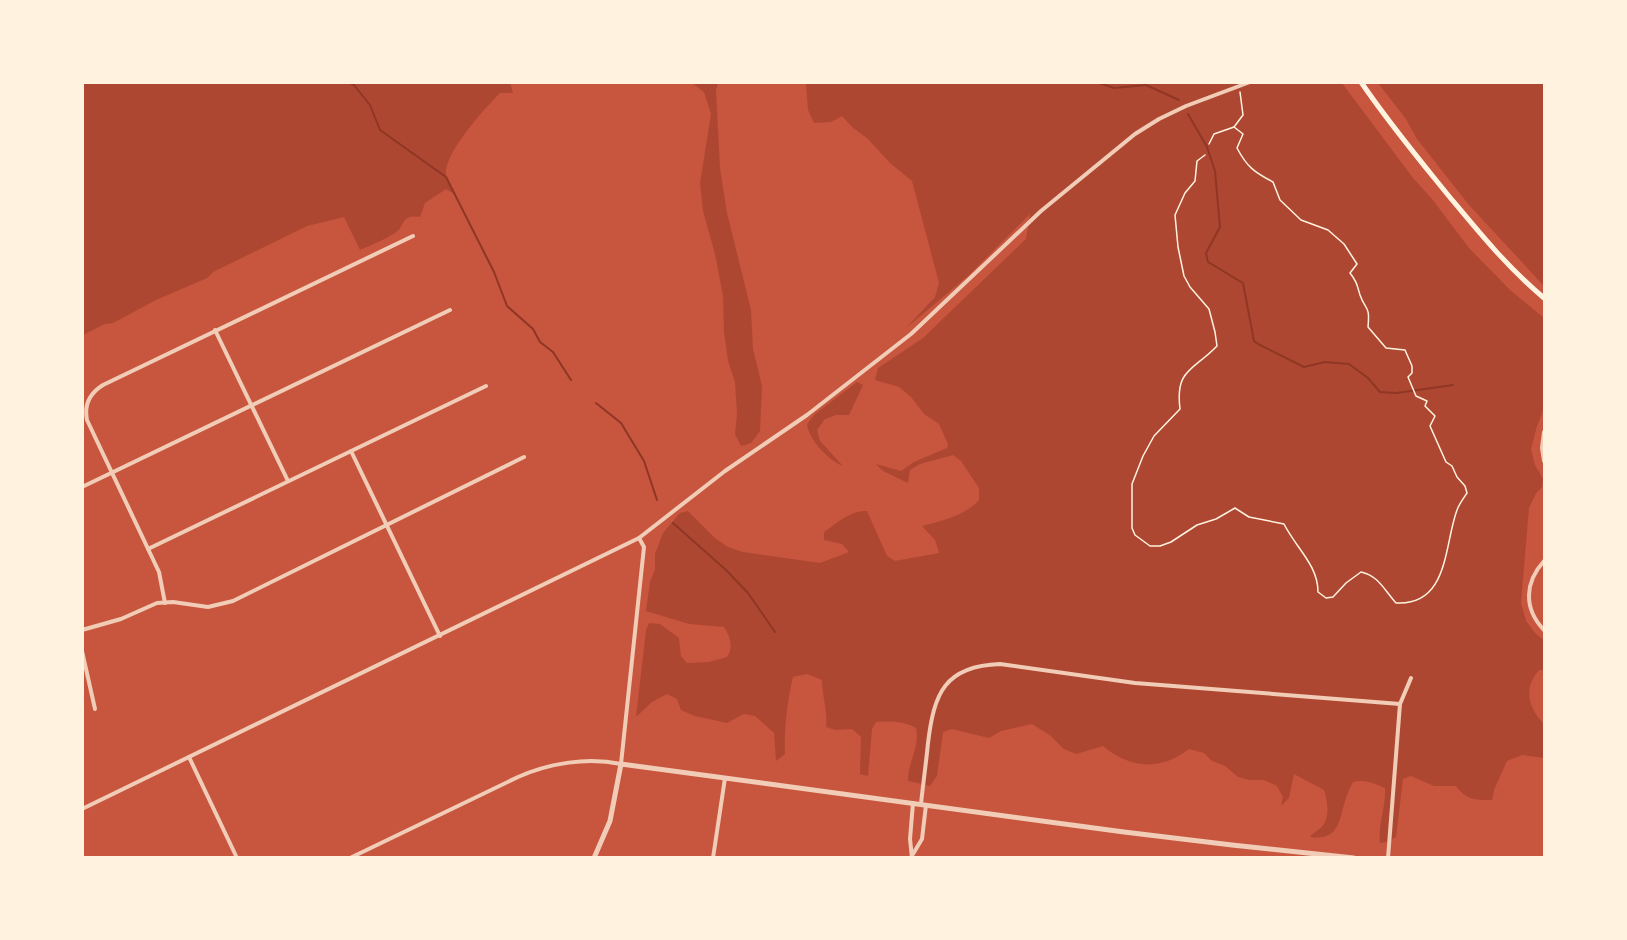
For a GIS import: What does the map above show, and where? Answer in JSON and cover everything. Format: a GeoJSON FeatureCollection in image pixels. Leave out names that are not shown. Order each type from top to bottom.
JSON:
{"type":"FeatureCollection","features":[{"type":"Feature","properties":{"kind":"main road"},"geometry":{"type":"LineString","coordinates":[[1361,82],[1402,138],[1478,233],[1515,272],[1545,298]]}},
{"type":"Feature","properties":{"kind":"street"},"geometry":{"type":"LineString","coordinates":[[82,809],[639,538],[725,471],[807,415],[911,334],[1041,212],[1135,134],[1186,106],[1250,82]]}},
{"type":"Feature","properties":{"kind":"street"},"geometry":{"type":"LineString","coordinates":[[165,603],[163,583],[87,420],[86,410],[90,396],[103,385],[413,236]]}},
{"type":"Feature","properties":{"kind":"street"},"geometry":{"type":"LineString","coordinates":[[82,487],[450,310]]}},
{"type":"Feature","properties":{"kind":"street"},"geometry":{"type":"LineString","coordinates":[[215,330],[288,481]]}},
{"type":"Feature","properties":{"kind":"street"},"geometry":{"type":"LineString","coordinates":[[148,549],[486,386]]}},
{"type":"Feature","properties":{"kind":"street"},"geometry":{"type":"LineString","coordinates":[[1545,432],[1542,452],[1545,461]]}},
{"type":"Feature","properties":{"kind":"street"},"geometry":{"type":"LineString","coordinates":[[351,451],[440,636]]}},
{"type":"Feature","properties":{"kind":"street"},"geometry":{"type":"LineString","coordinates":[[82,630],[121,619],[150,605],[165,603],[208,607],[222,605],[524,457]]}},
{"type":"Feature","properties":{"kind":"street"},"geometry":{"type":"LineString","coordinates":[[594,858],[610,821],[621,764],[644,547],[639,538]]}},
{"type":"Feature","properties":{"kind":"street"},"geometry":{"type":"LineString","coordinates":[[1545,561],[1532,579],[1528,598],[1535,618],[1545,630]]}},
{"type":"Feature","properties":{"kind":"street"},"geometry":{"type":"LineString","coordinates":[[82,651],[95,709]]}},
{"type":"Feature","properties":{"kind":"street"},"geometry":{"type":"LineString","coordinates":[[913,856],[921,839],[932,714],[938,697],[949,680],[965,670],[982,664],[1000,664],[1135,683],[1400,704]]}},
{"type":"Feature","properties":{"kind":"street"},"geometry":{"type":"LineString","coordinates":[[1388,858],[1400,704],[1411,678]]}},
{"type":"Feature","properties":{"kind":"street"},"geometry":{"type":"LineString","coordinates":[[189,757],[237,858]]}},
{"type":"Feature","properties":{"kind":"street"},"geometry":{"type":"LineString","coordinates":[[350,858],[487,791],[536,770],[578,762],[621,764],[1232,845],[1354,858]]}},
{"type":"Feature","properties":{"kind":"street"},"geometry":{"type":"LineString","coordinates":[[713,858],[725,778]]}},
{"type":"Feature","properties":{"kind":"street"},"geometry":{"type":"LineString","coordinates":[[913,803],[910,839],[913,856]]}},
{"type":"Feature","properties":{"kind":"path"},"geometry":{"type":"LineString","coordinates":[[1209,144],[1214,134],[1234,127],[1243,115],[1238,87]]}},
{"type":"Feature","properties":{"kind":"path"},"geometry":{"type":"LineString","coordinates":[[1205,155],[1197,161],[1195,181],[1181,200],[1175,215],[1184,276],[1190,287],[1209,309],[1216,346],[1207,356],[1188,369],[1178,392],[1180,409],[1154,436],[1143,456],[1132,484],[1132,528],[1135,535],[1150,546],[1160,546],[1171,542],[1197,525],[1216,519],[1235,508],[1249,517],[1284,524],[1313,568],[1318,580],[1318,592],[1326,598],[1333,597],[1360,572],[1371,574],[1380,581],[1396,603],[1410,604],[1428,594],[1436,585],[1444,567],[1458,508],[1467,493],[1465,486],[1457,477],[1452,466],[1446,462],[1430,426],[1436,416],[1425,406],[1427,401],[1416,396],[1408,376],[1412,373],[1412,366],[1405,350],[1386,348],[1368,327],[1370,310],[1360,296],[1358,283],[1350,273],[1357,264],[1344,244],[1328,230],[1301,219],[1280,200],[1273,182],[1255,173],[1245,162],[1237,148],[1243,134],[1234,127]]}},
{"type":"Feature","properties":{"kind":"shaded area"},"geometry":{"type":"Polygon","coordinates":[[[83,82],[510,82],[513,93],[500,93],[467,131],[451,155],[446,174],[456,195],[446,189],[425,203],[420,217],[409,217],[391,236],[360,250],[344,217],[307,226],[213,272],[207,278],[83,335],[83,82]]]}},
{"type":"Feature","properties":{"kind":"shaded area"},"geometry":{"type":"Polygon","coordinates":[[[692,83],[718,83],[716,90],[720,168],[727,213],[751,310],[753,349],[762,386],[760,431],[751,443],[741,446],[735,434],[737,414],[735,382],[728,361],[723,296],[715,254],[703,211],[700,183],[711,114],[704,92],[692,83]]]}},
{"type":"Feature","properties":{"kind":"shaded area"},"geometry":{"type":"Polygon","coordinates":[[[806,83],[1342,83],[1469,248],[1510,290],[1544,318],[1544,408],[1531,449],[1535,465],[1543,479],[1542,487],[1536,493],[1529,508],[1521,603],[1526,621],[1544,640],[1544,670],[1539,670],[1534,677],[1529,691],[1531,705],[1544,724],[1544,758],[1522,755],[1507,761],[1492,800],[1471,798],[1463,794],[1456,786],[1434,786],[1411,776],[1403,779],[1396,837],[1380,843],[1385,788],[1373,783],[1353,782],[1336,828],[1326,836],[1310,837],[1323,826],[1326,820],[1327,807],[1324,790],[1294,774],[1289,798],[1281,806],[1283,797],[1277,786],[1264,780],[1238,777],[1225,766],[1212,761],[1204,753],[1189,749],[1167,761],[1156,764],[1135,763],[1114,754],[1103,746],[1076,754],[1064,749],[1051,736],[1032,724],[1001,731],[989,738],[952,729],[943,732],[937,776],[930,786],[908,781],[916,742],[916,728],[896,722],[876,722],[872,729],[868,776],[860,774],[861,737],[852,729],[836,730],[826,727],[822,680],[807,674],[793,677],[786,715],[785,754],[776,761],[774,733],[755,716],[744,714],[727,723],[695,716],[681,710],[677,699],[667,694],[652,702],[636,717],[646,630],[649,623],[660,624],[679,638],[681,656],[687,663],[709,662],[727,657],[731,645],[724,627],[689,624],[646,611],[650,582],[655,570],[655,554],[663,533],[680,513],[688,511],[715,538],[728,547],[743,552],[820,563],[849,552],[842,544],[824,540],[824,532],[850,515],[867,511],[887,556],[895,561],[939,553],[935,540],[922,526],[961,514],[979,500],[979,488],[961,461],[953,455],[920,464],[910,470],[908,483],[883,471],[876,464],[901,471],[914,462],[947,448],[948,444],[939,424],[924,414],[911,397],[899,387],[875,380],[878,368],[923,338],[1026,239],[1030,214],[968,276],[906,328],[935,297],[939,283],[912,181],[842,116],[831,122],[814,123],[808,110],[806,83]]]}},
{"type":"Feature","properties":{"kind":"shaded area"},"geometry":{"type":"Polygon","coordinates":[[[1378,83],[1544,83],[1544,286],[1469,205],[1417,139],[1406,119],[1378,83]]]}},
{"type":"Feature","properties":{"kind":"shaded area"},"geometry":{"type":"Polygon","coordinates":[[[857,382],[863,385],[849,415],[836,415],[825,419],[817,430],[820,441],[843,466],[820,449],[811,436],[807,424],[815,414],[857,382]]]}},
{"type":"Feature","properties":{"kind":"waterway"},"geometry":{"type":"LineString","coordinates":[[348,82],[354,85],[370,105],[380,130],[446,177],[494,272],[507,306],[533,329],[540,342],[553,352],[571,380]]}},
{"type":"Feature","properties":{"kind":"waterway"},"geometry":{"type":"LineString","coordinates":[[1096,82],[1114,88],[1146,85],[1179,100]]}},
{"type":"Feature","properties":{"kind":"waterway"},"geometry":{"type":"LineString","coordinates":[[1188,114],[1207,147],[1215,171],[1220,227],[1206,253],[1208,262],[1243,283],[1254,341],[1304,367],[1325,362],[1349,364],[1368,378],[1380,392],[1396,393],[1453,385]]}},
{"type":"Feature","properties":{"kind":"waterway"},"geometry":{"type":"LineString","coordinates":[[596,403],[621,423],[644,461],[657,500]]}},
{"type":"Feature","properties":{"kind":"waterway"},"geometry":{"type":"LineString","coordinates":[[673,523],[726,570],[748,593],[775,632]]}}]}
